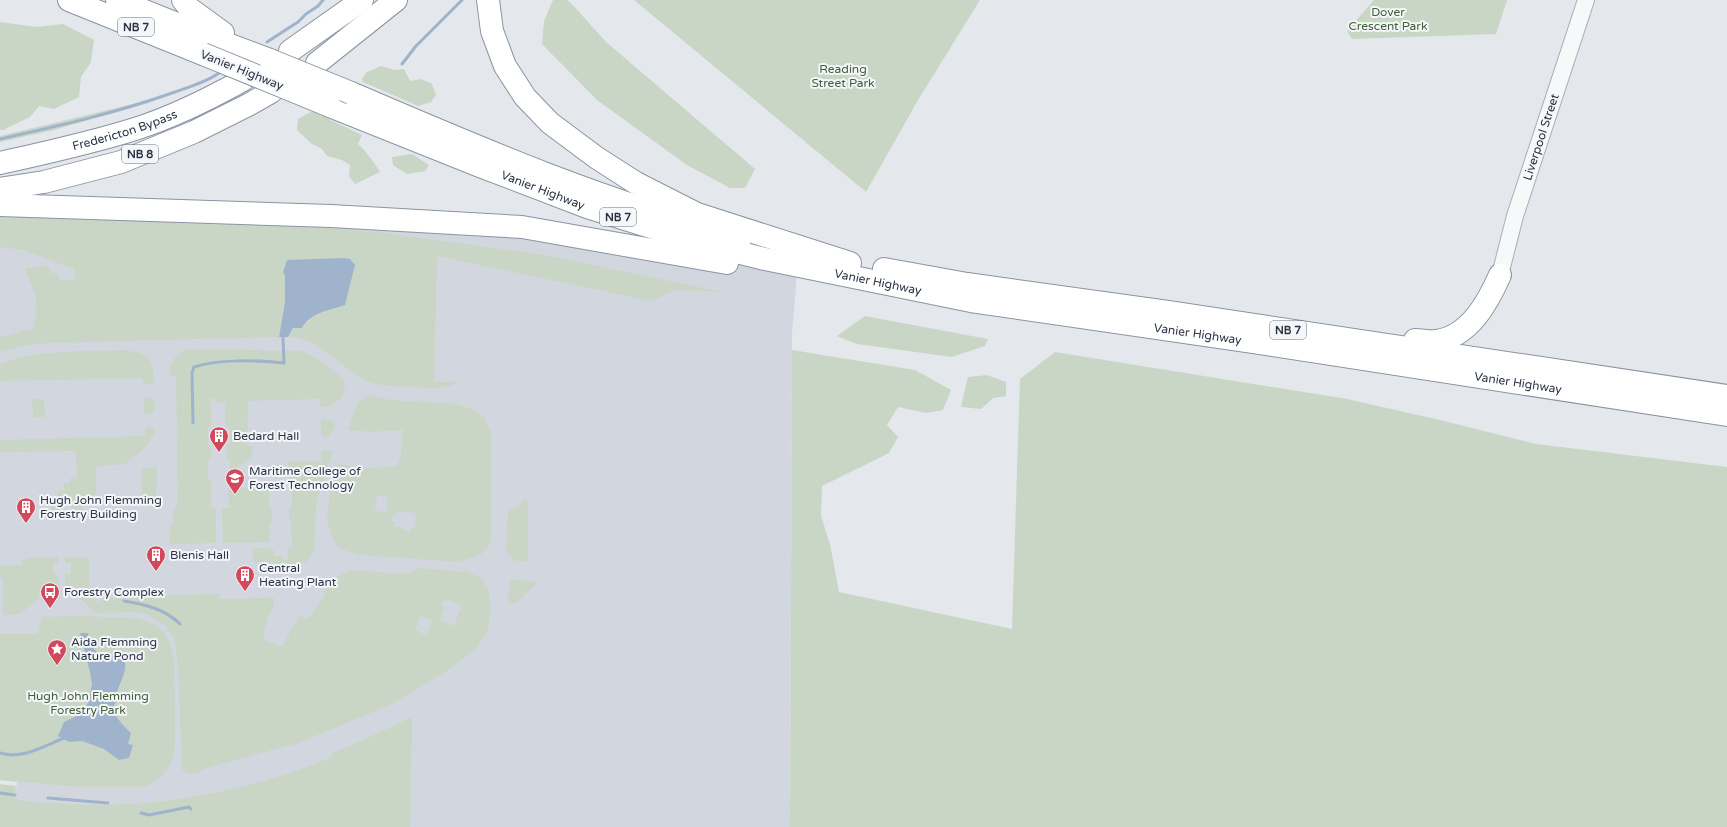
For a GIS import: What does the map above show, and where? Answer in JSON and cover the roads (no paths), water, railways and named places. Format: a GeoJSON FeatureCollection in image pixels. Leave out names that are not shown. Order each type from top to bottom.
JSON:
{"type":"FeatureCollection","features":[{"type":"Feature","properties":{"kind":"highway","name":"Vanier Highway"},"geometry":{"type":"LineString","coordinates":[[69,0],[330,106],[587,207],[705,244],[765,259],[971,301],[1727,415]]}},
{"type":"Feature","properties":{"kind":"highway","name":"Vanier Highway"},"geometry":{"type":"LineString","coordinates":[[117,0],[226,40],[493,154],[584,189],[644,210],[723,233],[850,263],[967,284],[1168,312],[1727,396]]}},
{"type":"Feature","properties":{"kind":"highway"},"geometry":{"type":"LineString","coordinates":[[183,0],[190,9],[213,27],[226,40]]}},
{"type":"Feature","properties":{"kind":"highway"},"geometry":{"type":"LineString","coordinates":[[308,39],[338,0]]}},
{"type":"Feature","properties":{"kind":"highway"},"geometry":{"type":"LineString","coordinates":[[290,51],[362,0]]}},
{"type":"Feature","properties":{"kind":"highway"},"geometry":{"type":"LineString","coordinates":[[317,63],[396,0]]}},
{"type":"Feature","properties":{"kind":"highway"},"geometry":{"type":"LineString","coordinates":[[488,0],[492,31],[505,66],[525,97],[550,123],[597,158],[636,183],[697,214],[850,263]]}},
{"type":"Feature","properties":{"kind":"highway","name":"Fredericton Bypass"},"geometry":{"type":"LineString","coordinates":[[0,163],[93,142],[137,128],[187,109],[243,80]]}},
{"type":"Feature","properties":{"kind":"highway","name":"NB 8"},"geometry":{"type":"LineString","coordinates":[[0,189],[44,182],[121,162],[194,132],[271,92]]}},
{"type":"Feature","properties":{"kind":"highway"},"geometry":{"type":"LineString","coordinates":[[0,206],[331,216],[459,222],[522,227],[748,266],[918,291]]}},
{"type":"Feature","properties":{"kind":"highway"},"geometry":{"type":"LineString","coordinates":[[1333,337],[1437,341],[1443,339],[1455,334],[1481,312],[1489,300],[1500,276]]}},
{"type":"Feature","properties":{"kind":"street","name":"Liverpool Street"},"geometry":{"type":"LineString","coordinates":[[1500,276],[1516,216],[1586,0]]}},
{"type":"Feature","properties":{"kind":"water"},"geometry":{"type":"Polygon","coordinates":[[[350,259],[355,265],[345,305],[315,315],[305,323],[302,328],[293,328],[288,337],[279,337],[285,302],[285,276],[283,272],[287,260],[350,259]]]}},
{"type":"Feature","properties":{"kind":"water","name":"Aida Flemming Nature Pond"},"geometry":{"type":"Polygon","coordinates":[[[80,633],[88,633],[89,644],[98,653],[107,656],[114,655],[124,660],[124,675],[118,691],[114,709],[115,714],[131,733],[128,744],[133,745],[129,758],[119,760],[104,749],[82,741],[69,742],[58,736],[64,722],[83,713],[90,695],[92,684],[80,633]]]}},
{"type":"Feature","properties":{"kind":"waterway"},"geometry":{"type":"LineString","coordinates":[[267,42],[298,22],[306,14],[318,6],[323,0]]}},
{"type":"Feature","properties":{"kind":"waterway"},"geometry":{"type":"LineString","coordinates":[[402,64],[416,46],[462,0]]}},
{"type":"Feature","properties":{"kind":"waterway"},"geometry":{"type":"LineString","coordinates":[[0,139],[130,107],[198,84],[222,71]]}},
{"type":"Feature","properties":{"kind":"waterway"},"geometry":{"type":"LineString","coordinates":[[193,423],[192,373],[194,367],[226,361],[263,361],[284,363],[283,337]]}},
{"type":"Feature","properties":{"kind":"waterway"},"geometry":{"type":"LineString","coordinates":[[124,601],[154,608],[168,614],[180,624]]}},
{"type":"Feature","properties":{"kind":"waterway"},"geometry":{"type":"LineString","coordinates":[[0,753],[16,755],[33,751],[64,738]]}},
{"type":"Feature","properties":{"kind":"waterway"},"geometry":{"type":"LineString","coordinates":[[0,793],[15,795]]}},
{"type":"Feature","properties":{"kind":"waterway"},"geometry":{"type":"LineString","coordinates":[[48,798],[108,803]]}},
{"type":"Feature","properties":{"kind":"waterway"},"geometry":{"type":"LineString","coordinates":[[141,813],[149,815],[189,807],[191,809]]}},
{"type":"Feature","properties":{"kind":"place","name":"Bedard Hall"},"geometry":{"type":"Point","coordinates":[219,453]}},
{"type":"Feature","properties":{"kind":"place","name":"Maritime College of Forest Technology"},"geometry":{"type":"Point","coordinates":[235,495]}},
{"type":"Feature","properties":{"kind":"place","name":"Hugh John Flemming Forestry Building"},"geometry":{"type":"Point","coordinates":[26,524]}},
{"type":"Feature","properties":{"kind":"place","name":"Blenis Hall"},"geometry":{"type":"Point","coordinates":[156,572]}},
{"type":"Feature","properties":{"kind":"place","name":"Central Heating Plant"},"geometry":{"type":"Point","coordinates":[245,592]}},
{"type":"Feature","properties":{"kind":"place","name":"Forestry Complex"},"geometry":{"type":"Point","coordinates":[50,609]}},
{"type":"Feature","properties":{"kind":"place","name":"Aida Flemming Nature Pond"},"geometry":{"type":"Point","coordinates":[57,666]}},
{"type":"Feature","properties":{"kind":"park label","name":"Dover Crescent Park"},"geometry":{"type":"Point","coordinates":[1388,19]}},
{"type":"Feature","properties":{"kind":"park label","name":"Reading Street Park"},"geometry":{"type":"Point","coordinates":[843,76]}},
{"type":"Feature","properties":{"kind":"park label","name":"Hugh John Flemming Forestry Park"},"geometry":{"type":"Point","coordinates":[88,703]}}]}
